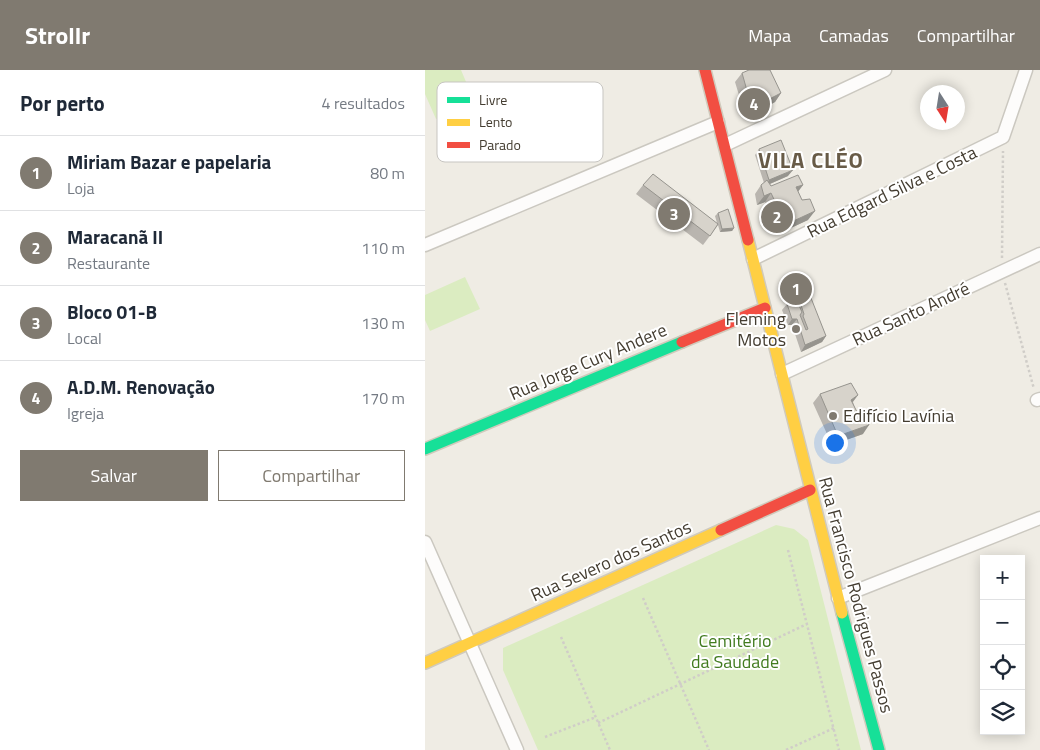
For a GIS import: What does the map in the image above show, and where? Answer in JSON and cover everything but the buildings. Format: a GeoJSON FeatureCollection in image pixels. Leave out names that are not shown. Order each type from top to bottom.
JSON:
{"type":"FeatureCollection","features":[{"type":"Feature","properties":{"kind":"street","name":"Rua Francisco Rodrigues Passos"},"geometry":{"type":"LineString","coordinates":[[705,70],[810,490],[879,750]]}},
{"type":"Feature","properties":{"kind":"street"},"geometry":{"type":"LineString","coordinates":[[725,146],[885,70]]}},
{"type":"Feature","properties":{"kind":"street"},"geometry":{"type":"LineString","coordinates":[[1003,137],[1026,70]]}},
{"type":"Feature","properties":{"kind":"street"},"geometry":{"type":"LineString","coordinates":[[425,245],[718,122]]}},
{"type":"Feature","properties":{"kind":"street","name":"Rua Edgard Silva e Costa"},"geometry":{"type":"LineString","coordinates":[[753,259],[1003,137]]}},
{"type":"Feature","properties":{"kind":"street","name":"Rua Santo André"},"geometry":{"type":"LineString","coordinates":[[782,374],[1040,254]]}},
{"type":"Feature","properties":{"kind":"street","name":"Rua Jorge Cury Andere"},"geometry":{"type":"LineString","coordinates":[[425,449],[765,308]]}},
{"type":"Feature","properties":{"kind":"street","name":"Rua Severo dos Santos"},"geometry":{"type":"LineString","coordinates":[[425,662],[470,644],[810,490]]}},
{"type":"Feature","properties":{"kind":"street"},"geometry":{"type":"LineString","coordinates":[[838,598],[1040,518]]}},
{"type":"Feature","properties":{"kind":"street"},"geometry":{"type":"LineString","coordinates":[[425,542],[517,750]]}},
{"type":"Feature","properties":{"kind":"path"},"geometry":{"type":"LineString","coordinates":[[1003,137],[1002,271],[1038,400]]}},
{"type":"Feature","properties":{"kind":"path"},"geometry":{"type":"LineString","coordinates":[[788,550],[839,750]]}},
{"type":"Feature","properties":{"kind":"path"},"geometry":{"type":"LineString","coordinates":[[643,598],[709,750]]}},
{"type":"Feature","properties":{"kind":"path"},"geometry":{"type":"LineString","coordinates":[[598,722],[807,624]]}},
{"type":"Feature","properties":{"kind":"path"},"geometry":{"type":"LineString","coordinates":[[561,637],[609,750]]}},
{"type":"Feature","properties":{"kind":"path"},"geometry":{"type":"LineString","coordinates":[[545,737],[596,717]]}},
{"type":"Feature","properties":{"kind":"path"},"geometry":{"type":"LineString","coordinates":[[786,750],[834,728]]}},
{"type":"Feature","properties":{"kind":"green space"},"geometry":{"type":"Polygon","coordinates":[[[425,70],[461,70],[466,82],[437,82],[437,119],[425,94],[425,70]]]}},
{"type":"Feature","properties":{"kind":"green space"},"geometry":{"type":"Polygon","coordinates":[[[465,277],[480,309],[430,331],[425,320],[425,295],[465,277]]]}},
{"type":"Feature","properties":{"kind":"green space","name":"Cemitério da Saudade"},"geometry":{"type":"Polygon","coordinates":[[[776,525],[794,529],[808,540],[861,750],[538,750],[503,670],[503,648],[776,525]]]}},
{"type":"Feature","properties":{"kind":"traffic: fast"},"geometry":{"type":"LineString","coordinates":[[425,449],[682,342]]}},
{"type":"Feature","properties":{"kind":"traffic: fast"},"geometry":{"type":"LineString","coordinates":[[842,613],[879,750]]}},
{"type":"Feature","properties":{"kind":"traffic: slow"},"geometry":{"type":"LineString","coordinates":[[748,240],[842,613]]}},
{"type":"Feature","properties":{"kind":"traffic: slow"},"geometry":{"type":"LineString","coordinates":[[425,663],[721,530]]}},
{"type":"Feature","properties":{"kind":"traffic: jam"},"geometry":{"type":"LineString","coordinates":[[705,70],[748,240]]}},
{"type":"Feature","properties":{"kind":"traffic: jam"},"geometry":{"type":"LineString","coordinates":[[682,342],[765,308]]}},
{"type":"Feature","properties":{"kind":"traffic: jam"},"geometry":{"type":"LineString","coordinates":[[721,530],[810,490]]}},
{"type":"Feature","properties":{"kind":"place","name":"A.D.M. Renovação"},"geometry":{"type":"Point","coordinates":[754,104]}},
{"type":"Feature","properties":{"kind":"place","name":"Bloco 01-B"},"geometry":{"type":"Point","coordinates":[674,214]}},
{"type":"Feature","properties":{"kind":"place","name":"Maracanã II"},"geometry":{"type":"Point","coordinates":[777,217]}},
{"type":"Feature","properties":{"kind":"place","name":"Miriam Bazar e papelaria"},"geometry":{"type":"Point","coordinates":[796,289]}},
{"type":"Feature","properties":{"kind":"place","name":"Fleming Motos"},"geometry":{"type":"Point","coordinates":[796,329]}},
{"type":"Feature","properties":{"kind":"place","name":"Edifício Lavínia"},"geometry":{"type":"Point","coordinates":[833,416]}},
{"type":"Feature","properties":{"kind":"district","name":"VILA CLÉO"},"geometry":{"type":"Point","coordinates":[811,160]}}]}
